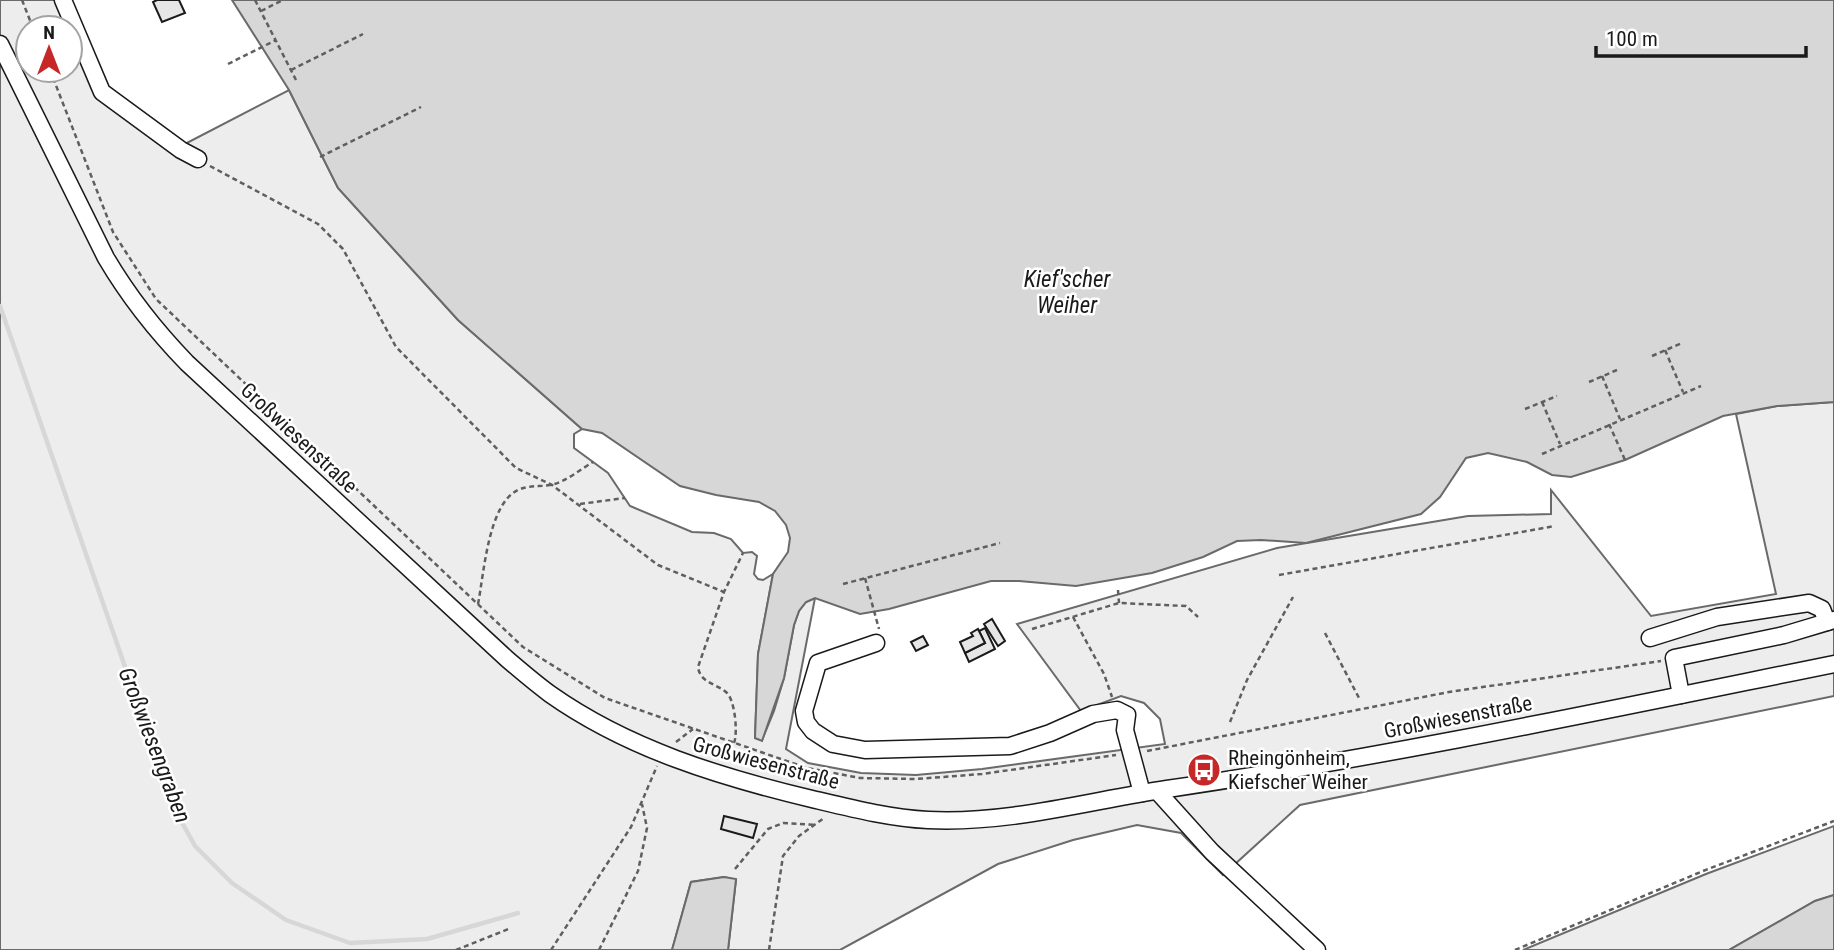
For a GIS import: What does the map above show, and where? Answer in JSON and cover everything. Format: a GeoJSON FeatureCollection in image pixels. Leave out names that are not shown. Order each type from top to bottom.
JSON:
{"type":"FeatureCollection","features":[{"type":"Feature","properties":{"kind":"street"},"geometry":{"type":"LineString","coordinates":[[63,0],[102,92],[181,150],[198,159]]}},
{"type":"Feature","properties":{"kind":"street","name":"Großwiesenstraße"},"geometry":{"type":"LineString","coordinates":[[0,44],[106,258],[126,292],[154,329],[196,372],[507,659],[551,694],[594,721],[662,754],[708,772],[832,804],[925,820],[1000,818],[1304,768],[1834,664]]}},
{"type":"Feature","properties":{"kind":"street"},"geometry":{"type":"LineString","coordinates":[[1650,638],[1717,617],[1809,603],[1822,609],[1830,621],[1784,635],[1674,658],[1681,695]]}},
{"type":"Feature","properties":{"kind":"street"},"geometry":{"type":"LineString","coordinates":[[878,636],[818,663],[804,711],[806,722],[813,731],[833,744],[865,750],[1010,746],[1050,733],[1093,713],[1117,710],[1127,715],[1125,730],[1130,753],[1150,792],[1317,950]]}},
{"type":"Feature","properties":{"kind":"path"},"geometry":{"type":"LineString","coordinates":[[256,0],[296,80]]}},
{"type":"Feature","properties":{"kind":"path"},"geometry":{"type":"LineString","coordinates":[[261,11],[283,0]]}},
{"type":"Feature","properties":{"kind":"path"},"geometry":{"type":"LineString","coordinates":[[291,70],[363,34]]}},
{"type":"Feature","properties":{"kind":"path"},"geometry":{"type":"LineString","coordinates":[[228,64],[276,40]]}},
{"type":"Feature","properties":{"kind":"path"},"geometry":{"type":"LineString","coordinates":[[55,84],[113,232],[156,299],[523,647],[605,698],[807,768],[860,778],[916,779],[982,774],[1167,748],[1449,692],[1674,658]]}},
{"type":"Feature","properties":{"kind":"path"},"geometry":{"type":"LineString","coordinates":[[320,157],[421,107]]}},
{"type":"Feature","properties":{"kind":"path"},"geometry":{"type":"LineString","coordinates":[[198,159],[318,224],[343,249],[396,347],[516,468],[552,485],[658,565],[724,592]]}},
{"type":"Feature","properties":{"kind":"path"},"geometry":{"type":"LineString","coordinates":[[1652,356],[1682,343]]}},
{"type":"Feature","properties":{"kind":"path"},"geometry":{"type":"LineString","coordinates":[[1665,350],[1683,393]]}},
{"type":"Feature","properties":{"kind":"path"},"geometry":{"type":"LineString","coordinates":[[1589,382],[1617,370]]}},
{"type":"Feature","properties":{"kind":"path"},"geometry":{"type":"LineString","coordinates":[[1602,376],[1620,420]]}},
{"type":"Feature","properties":{"kind":"path"},"geometry":{"type":"LineString","coordinates":[[1542,454],[1701,386]]}},
{"type":"Feature","properties":{"kind":"path"},"geometry":{"type":"LineString","coordinates":[[1525,410],[1557,396]]}},
{"type":"Feature","properties":{"kind":"path"},"geometry":{"type":"LineString","coordinates":[[1542,402],[1560,445]]}},
{"type":"Feature","properties":{"kind":"path"},"geometry":{"type":"LineString","coordinates":[[1609,424],[1625,460]]}},
{"type":"Feature","properties":{"kind":"path"},"geometry":{"type":"LineString","coordinates":[[478,606],[494,519],[504,501],[517,490],[535,485],[552,485],[593,462]]}},
{"type":"Feature","properties":{"kind":"path"},"geometry":{"type":"LineString","coordinates":[[578,504],[625,498]]}},
{"type":"Feature","properties":{"kind":"path"},"geometry":{"type":"LineString","coordinates":[[1279,575],[1555,526]]}},
{"type":"Feature","properties":{"kind":"path"},"geometry":{"type":"LineString","coordinates":[[844,584],[1000,543]]}},
{"type":"Feature","properties":{"kind":"path"},"geometry":{"type":"LineString","coordinates":[[734,743],[737,735],[731,701],[727,694],[699,674],[698,667],[724,592],[743,553]]}},
{"type":"Feature","properties":{"kind":"path"},"geometry":{"type":"LineString","coordinates":[[865,579],[878,636]]}},
{"type":"Feature","properties":{"kind":"path"},"geometry":{"type":"LineString","coordinates":[[1118,590],[1119,603]]}},
{"type":"Feature","properties":{"kind":"path"},"geometry":{"type":"LineString","coordinates":[[1230,722],[1247,680],[1293,597]]}},
{"type":"Feature","properties":{"kind":"path"},"geometry":{"type":"LineString","coordinates":[[1032,629],[1119,603],[1186,606],[1198,617]]}},
{"type":"Feature","properties":{"kind":"path"},"geometry":{"type":"LineString","coordinates":[[1073,617],[1104,674],[1117,710]]}},
{"type":"Feature","properties":{"kind":"path"},"geometry":{"type":"LineString","coordinates":[[1325,633],[1359,698]]}},
{"type":"Feature","properties":{"kind":"path"},"geometry":{"type":"LineString","coordinates":[[551,950],[631,827],[662,754],[693,729]]}},
{"type":"Feature","properties":{"kind":"path"},"geometry":{"type":"LineString","coordinates":[[599,950],[638,872],[647,828],[642,804]]}},
{"type":"Feature","properties":{"kind":"path"},"geometry":{"type":"LineString","coordinates":[[769,950],[783,856],[799,836],[828,816],[832,804]]}},
{"type":"Feature","properties":{"kind":"path"},"geometry":{"type":"LineString","coordinates":[[1516,950],[1703,871],[1834,821]]}},
{"type":"Feature","properties":{"kind":"path"},"geometry":{"type":"LineString","coordinates":[[735,869],[768,829],[783,823],[816,825]]}},
{"type":"Feature","properties":{"kind":"path"},"geometry":{"type":"LineString","coordinates":[[456,950],[512,928]]}},
{"type":"Feature","properties":{"kind":"shaded area"},"geometry":{"type":"Polygon","coordinates":[[[0,0],[69,0],[75,14],[14,14],[14,84],[84,84],[84,35],[107,89],[183,145],[289,90],[338,188],[458,320],[582,429],[574,434],[574,448],[608,473],[630,506],[692,532],[714,533],[731,539],[743,553],[752,552],[757,556],[754,574],[758,579],[763,580],[773,574],[758,654],[755,738],[762,740],[774,711],[799,611],[806,602],[815,598],[786,749],[808,763],[861,773],[916,775],[982,769],[1165,744],[1160,719],[1144,703],[1121,696],[1081,711],[1017,624],[1277,548],[1468,516],[1551,514],[1551,490],[1651,616],[1776,594],[1736,414],[1777,406],[1834,402],[1834,696],[1300,805],[1223,875],[1181,833],[1137,825],[1073,840],[998,864],[840,950],[728,950],[736,880],[724,877],[691,882],[672,950],[0,950],[0,0]]]}},
{"type":"Feature","properties":{"kind":"shaded area"},"geometry":{"type":"Polygon","coordinates":[[[1834,826],[1834,895],[1815,901],[1729,950],[1523,950],[1706,874],[1834,826]]]}},
{"type":"Feature","properties":{"kind":"water","name":"Kief'scher Weiher"},"geometry":{"type":"Polygon","coordinates":[[[232,0],[1834,0],[1834,402],[1777,406],[1723,416],[1625,460],[1571,477],[1552,475],[1527,462],[1488,453],[1466,458],[1440,497],[1421,514],[1306,543],[1237,541],[1203,557],[1152,573],[1076,586],[991,581],[889,609],[860,614],[815,598],[806,602],[799,611],[784,678],[762,741],[755,738],[758,654],[773,574],[788,552],[790,538],[786,525],[775,511],[759,502],[680,486],[602,433],[582,429],[458,320],[338,188],[289,90],[232,0]]]}},
{"type":"Feature","properties":{"kind":"water"},"geometry":{"type":"Polygon","coordinates":[[[724,877],[736,879],[728,950],[672,950],[691,882],[724,877]]]}},
{"type":"Feature","properties":{"kind":"water"},"geometry":{"type":"Polygon","coordinates":[[[1834,895],[1834,950],[1729,950],[1815,901],[1834,895]]]}},
{"type":"Feature","properties":{"kind":"building"},"geometry":{"type":"Polygon","coordinates":[[[179,0],[185,13],[162,22],[153,2],[179,0]]]}},
{"type":"Feature","properties":{"kind":"building"},"geometry":{"type":"Polygon","coordinates":[[[992,619],[1005,641],[998,646],[984,624],[992,619]]]}},
{"type":"Feature","properties":{"kind":"building"},"geometry":{"type":"Polygon","coordinates":[[[985,628],[995,649],[969,662],[965,653],[985,643],[979,631],[985,628]]]}},
{"type":"Feature","properties":{"kind":"building"},"geometry":{"type":"Polygon","coordinates":[[[978,629],[985,643],[965,653],[960,642],[973,636],[971,633],[978,629]]]}},
{"type":"Feature","properties":{"kind":"building"},"geometry":{"type":"Polygon","coordinates":[[[923,636],[928,645],[916,651],[911,642],[923,636]]]}},
{"type":"Feature","properties":{"kind":"building"},"geometry":{"type":"Polygon","coordinates":[[[724,816],[757,824],[753,838],[721,829],[724,816]]]}},
{"type":"Feature","properties":{"kind":"waterway","name":"Großwiesengraben"},"geometry":{"type":"LineString","coordinates":[[0,306],[174,808],[195,846],[232,883],[286,920],[350,943],[427,939],[518,913]]}},
{"type":"Feature","properties":{"kind":"place","name":"Rheingönheim, Kiefscher Weiher"},"geometry":{"type":"Point","coordinates":[1204,770]}}]}
